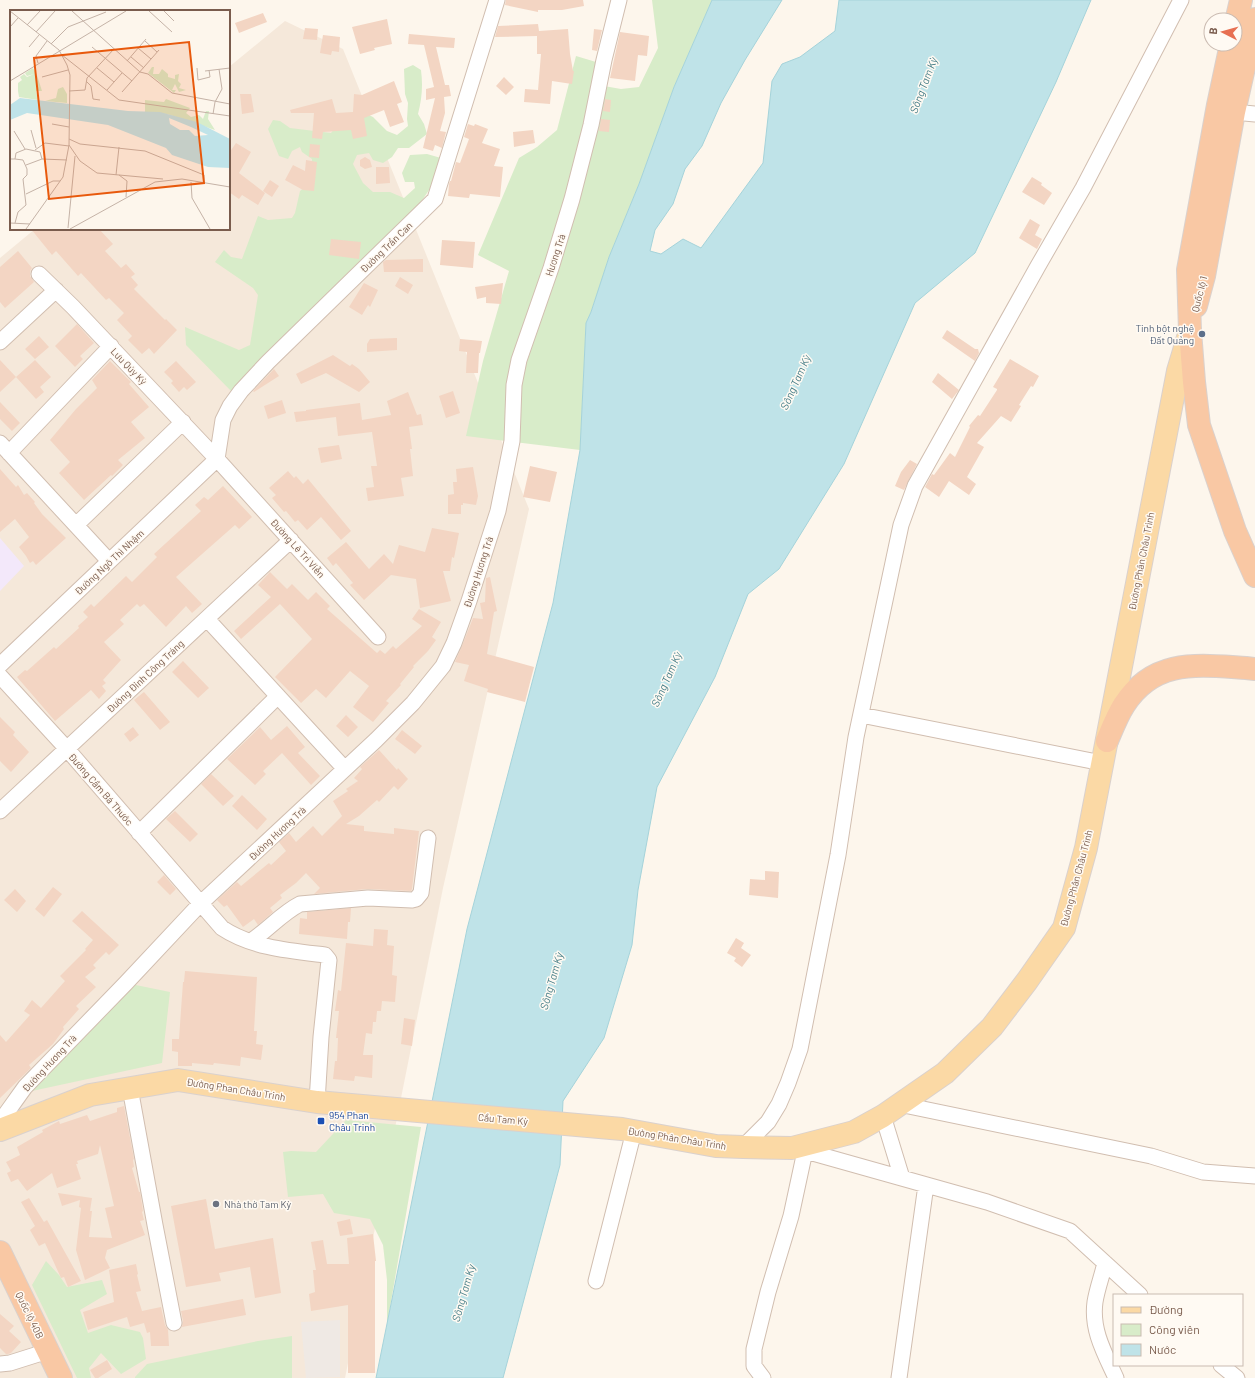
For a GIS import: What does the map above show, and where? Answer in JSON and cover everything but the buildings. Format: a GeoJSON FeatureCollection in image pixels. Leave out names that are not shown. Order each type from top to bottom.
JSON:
{"type":"FeatureCollection","features":[{"type":"Feature","properties":{"kind":"highway","name":"Quốc lộ 1"},"geometry":{"type":"LineString","coordinates":[[1190,331],[1245,113],[1244,28],[1241,0]]}},
{"type":"Feature","properties":{"kind":"highway","name":"Quốc lộ 1"},"geometry":{"type":"LineString","coordinates":[[1190,331],[1188,270],[1218,105],[1229,52]]}},
{"type":"Feature","properties":{"kind":"highway"},"geometry":{"type":"LineString","coordinates":[[1190,331],[1199,425],[1235,532],[1255,576]]}},
{"type":"Feature","properties":{"kind":"highway"},"geometry":{"type":"LineString","coordinates":[[1107,741],[1124,705],[1142,684],[1165,670],[1188,666],[1240,667],[1255,670]]}},
{"type":"Feature","properties":{"kind":"highway","name":"Quốc lộ 40B"},"geometry":{"type":"LineString","coordinates":[[0,1252],[61,1378]]}},
{"type":"Feature","properties":{"kind":"main road","name":"Đường Phân Châu Trình"},"geometry":{"type":"LineString","coordinates":[[628,1130],[716,1146],[799,1149],[854,1132],[891,1110],[945,1073],[992,1027],[1027,981],[1064,928],[1086,848],[1178,371],[1190,331]]}},
{"type":"Feature","properties":{"kind":"main road","name":"Đường Phan Châu Trinh"},"geometry":{"type":"LineString","coordinates":[[0,1130],[90,1095],[178,1080],[317,1102],[384,1109]]}},
{"type":"Feature","properties":{"kind":"main road","name":"Cầu Tam Kỳ"},"geometry":{"type":"LineString","coordinates":[[384,1109],[628,1130]]}},
{"type":"Feature","properties":{"kind":"street","name":"Đường Trần Can"},"geometry":{"type":"LineString","coordinates":[[218,459],[223,420],[230,406],[241,390],[436,199],[497,0]]}},
{"type":"Feature","properties":{"kind":"street","name":"Hương Trà"},"geometry":{"type":"LineString","coordinates":[[498,511],[512,441],[514,385],[519,360],[551,268],[572,199],[592,125],[604,60],[619,0]]}},
{"type":"Feature","properties":{"kind":"street"},"geometry":{"type":"LineString","coordinates":[[743,1147],[768,1122],[779,1104],[800,1049],[838,855],[856,736],[862,715],[901,525],[915,486],[1083,188],[1181,0]]}},
{"type":"Feature","properties":{"kind":"street","name":"Lưu Qúy Kỳ"},"geometry":{"type":"LineString","coordinates":[[40,274],[111,346],[218,459]]}},
{"type":"Feature","properties":{"kind":"street"},"geometry":{"type":"LineString","coordinates":[[0,342],[56,290]]}},
{"type":"Feature","properties":{"kind":"street"},"geometry":{"type":"LineString","coordinates":[[109,562],[4,448],[111,346]]}},
{"type":"Feature","properties":{"kind":"street"},"geometry":{"type":"LineString","coordinates":[[76,526],[183,422]]}},
{"type":"Feature","properties":{"kind":"street","name":"Đường Lê Trí Viễn"},"geometry":{"type":"LineString","coordinates":[[218,459],[378,637]]}},
{"type":"Feature","properties":{"kind":"street","name":"Đường Ngô Thì Nhậm"},"geometry":{"type":"LineString","coordinates":[[0,665],[218,459]]}},
{"type":"Feature","properties":{"kind":"street","name":"Đường Hương Trà"},"geometry":{"type":"LineString","coordinates":[[0,1122],[25,1088],[201,904],[346,769],[413,703],[443,666],[454,643],[467,608],[498,511]]}},
{"type":"Feature","properties":{"kind":"street","name":"Đường Đinh Công Tráng"},"geometry":{"type":"LineString","coordinates":[[0,811],[291,540]]}},
{"type":"Feature","properties":{"kind":"street"},"geometry":{"type":"LineString","coordinates":[[207,618],[346,769]]}},
{"type":"Feature","properties":{"kind":"street","name":"Đường Cầm Bá Thước"},"geometry":{"type":"LineString","coordinates":[[0,676],[67,749],[222,928],[232,934],[260,944],[326,955],[329,960],[321,1037],[317,1102]]}},
{"type":"Feature","properties":{"kind":"street"},"geometry":{"type":"LineString","coordinates":[[139,833],[278,696]]}},
{"type":"Feature","properties":{"kind":"street"},"geometry":{"type":"LineString","coordinates":[[862,715],[1102,763]]}},
{"type":"Feature","properties":{"kind":"street"},"geometry":{"type":"LineString","coordinates":[[251,941],[300,904],[368,898],[416,899],[421,893],[428,838]]}},
{"type":"Feature","properties":{"kind":"street"},"geometry":{"type":"LineString","coordinates":[[130,1088],[174,1323]]}},
{"type":"Feature","properties":{"kind":"street"},"geometry":{"type":"LineString","coordinates":[[902,1178],[891,1110],[1151,1156],[1203,1172],[1255,1176]]}},
{"type":"Feature","properties":{"kind":"street"},"geometry":{"type":"LineString","coordinates":[[596,1281],[628,1130]]}},
{"type":"Feature","properties":{"kind":"street"},"geometry":{"type":"LineString","coordinates":[[763,1378],[754,1366],[754,1349],[768,1292],[791,1216],[799,1149],[987,1202],[1070,1231],[1139,1294]]}},
{"type":"Feature","properties":{"kind":"street"},"geometry":{"type":"LineString","coordinates":[[899,1378],[926,1185]]}},
{"type":"Feature","properties":{"kind":"street"},"geometry":{"type":"LineString","coordinates":[[1105,1263],[1095,1301],[1094,1324],[1098,1337],[1116,1378]]}},
{"type":"Feature","properties":{"kind":"street"},"geometry":{"type":"LineString","coordinates":[[0,1364],[10,1363],[48,1351]]}},
{"type":"Feature","properties":{"kind":"street"},"geometry":{"type":"LineString","coordinates":[[1222,1366],[1237,1378]]}},
{"type":"Feature","properties":{"kind":"shaded area"},"geometry":{"type":"Polygon","coordinates":[[[285,21],[343,49],[529,509],[443,888],[345,1378],[0,1378],[0,258],[34,230],[230,230],[230,66],[285,21]]]}},
{"type":"Feature","properties":{"kind":"shaded area"},"geometry":{"type":"Polygon","coordinates":[[[0,538],[24,566],[0,591],[0,538]]]}},
{"type":"Feature","properties":{"kind":"shaded area"},"geometry":{"type":"Polygon","coordinates":[[[340,1320],[340,1377],[306,1378],[301,1322],[340,1320]]]}},
{"type":"Feature","properties":{"kind":"green space"},"geometry":{"type":"Polygon","coordinates":[[[652,0],[712,0],[674,87],[639,184],[609,257],[586,323],[580,450],[466,436],[483,361],[509,271],[478,255],[519,158],[537,147],[557,130],[576,56],[606,65],[604,86],[621,89],[639,87],[658,48],[652,0]]]}},
{"type":"Feature","properties":{"kind":"green space"},"geometry":{"type":"Polygon","coordinates":[[[413,65],[421,70],[422,92],[418,114],[424,124],[427,134],[409,148],[398,148],[392,157],[383,163],[373,160],[369,153],[357,155],[353,164],[363,183],[373,192],[390,192],[404,198],[415,188],[414,182],[405,182],[402,173],[410,155],[427,154],[441,158],[437,178],[411,217],[232,392],[186,345],[185,327],[239,350],[250,345],[258,295],[253,288],[215,262],[224,250],[231,257],[242,259],[258,216],[268,220],[292,218],[295,213],[300,191],[311,182],[312,159],[302,152],[300,147],[292,151],[288,159],[279,156],[268,129],[273,120],[280,121],[290,128],[331,133],[348,113],[363,112],[373,117],[387,131],[397,135],[408,126],[408,103],[405,94],[404,69],[413,65]]]}},
{"type":"Feature","properties":{"kind":"green space"},"geometry":{"type":"Polygon","coordinates":[[[126,983],[170,992],[162,1063],[32,1091],[126,983]]]}},
{"type":"Feature","properties":{"kind":"green space"},"geometry":{"type":"Polygon","coordinates":[[[346,1120],[421,1127],[387,1325],[387,1280],[383,1245],[370,1219],[334,1213],[323,1194],[288,1197],[283,1152],[316,1152],[346,1120]]]}},
{"type":"Feature","properties":{"kind":"green space"},"geometry":{"type":"Polygon","coordinates":[[[46,1261],[59,1275],[67,1287],[102,1280],[107,1294],[80,1310],[88,1333],[111,1325],[140,1332],[143,1338],[146,1359],[121,1374],[101,1353],[89,1368],[91,1378],[77,1378],[32,1285],[46,1261]]]}},
{"type":"Feature","properties":{"kind":"green space"},"geometry":{"type":"Polygon","coordinates":[[[292,1336],[292,1378],[135,1378],[147,1364],[258,1341],[292,1336]]]}},
{"type":"Feature","properties":{"kind":"water","name":"Sông Tam Kỳ"},"geometry":{"type":"Polygon","coordinates":[[[712,0],[782,0],[745,60],[721,103],[702,146],[685,169],[673,204],[655,230],[650,251],[661,254],[683,239],[701,248],[763,163],[772,81],[782,64],[800,57],[835,31],[839,0],[1091,0],[1056,82],[975,253],[915,303],[844,464],[779,569],[748,594],[715,677],[657,787],[638,890],[632,945],[604,1038],[563,1101],[560,1165],[503,1378],[376,1378],[467,929],[553,603],[580,450],[586,323],[609,257],[639,184],[674,87],[712,0]]]}},
{"type":"Feature","properties":{"kind":"place","name":"Tinh bột nghệ Đất Quảng"},"geometry":{"type":"Point","coordinates":[1202,334]}},
{"type":"Feature","properties":{"kind":"place","name":"954 Phan Châu Trinh"},"geometry":{"type":"Point","coordinates":[321,1121]}},
{"type":"Feature","properties":{"kind":"place","name":"Nhà thờ Tam Kỳ"},"geometry":{"type":"Point","coordinates":[216,1204]}}]}
